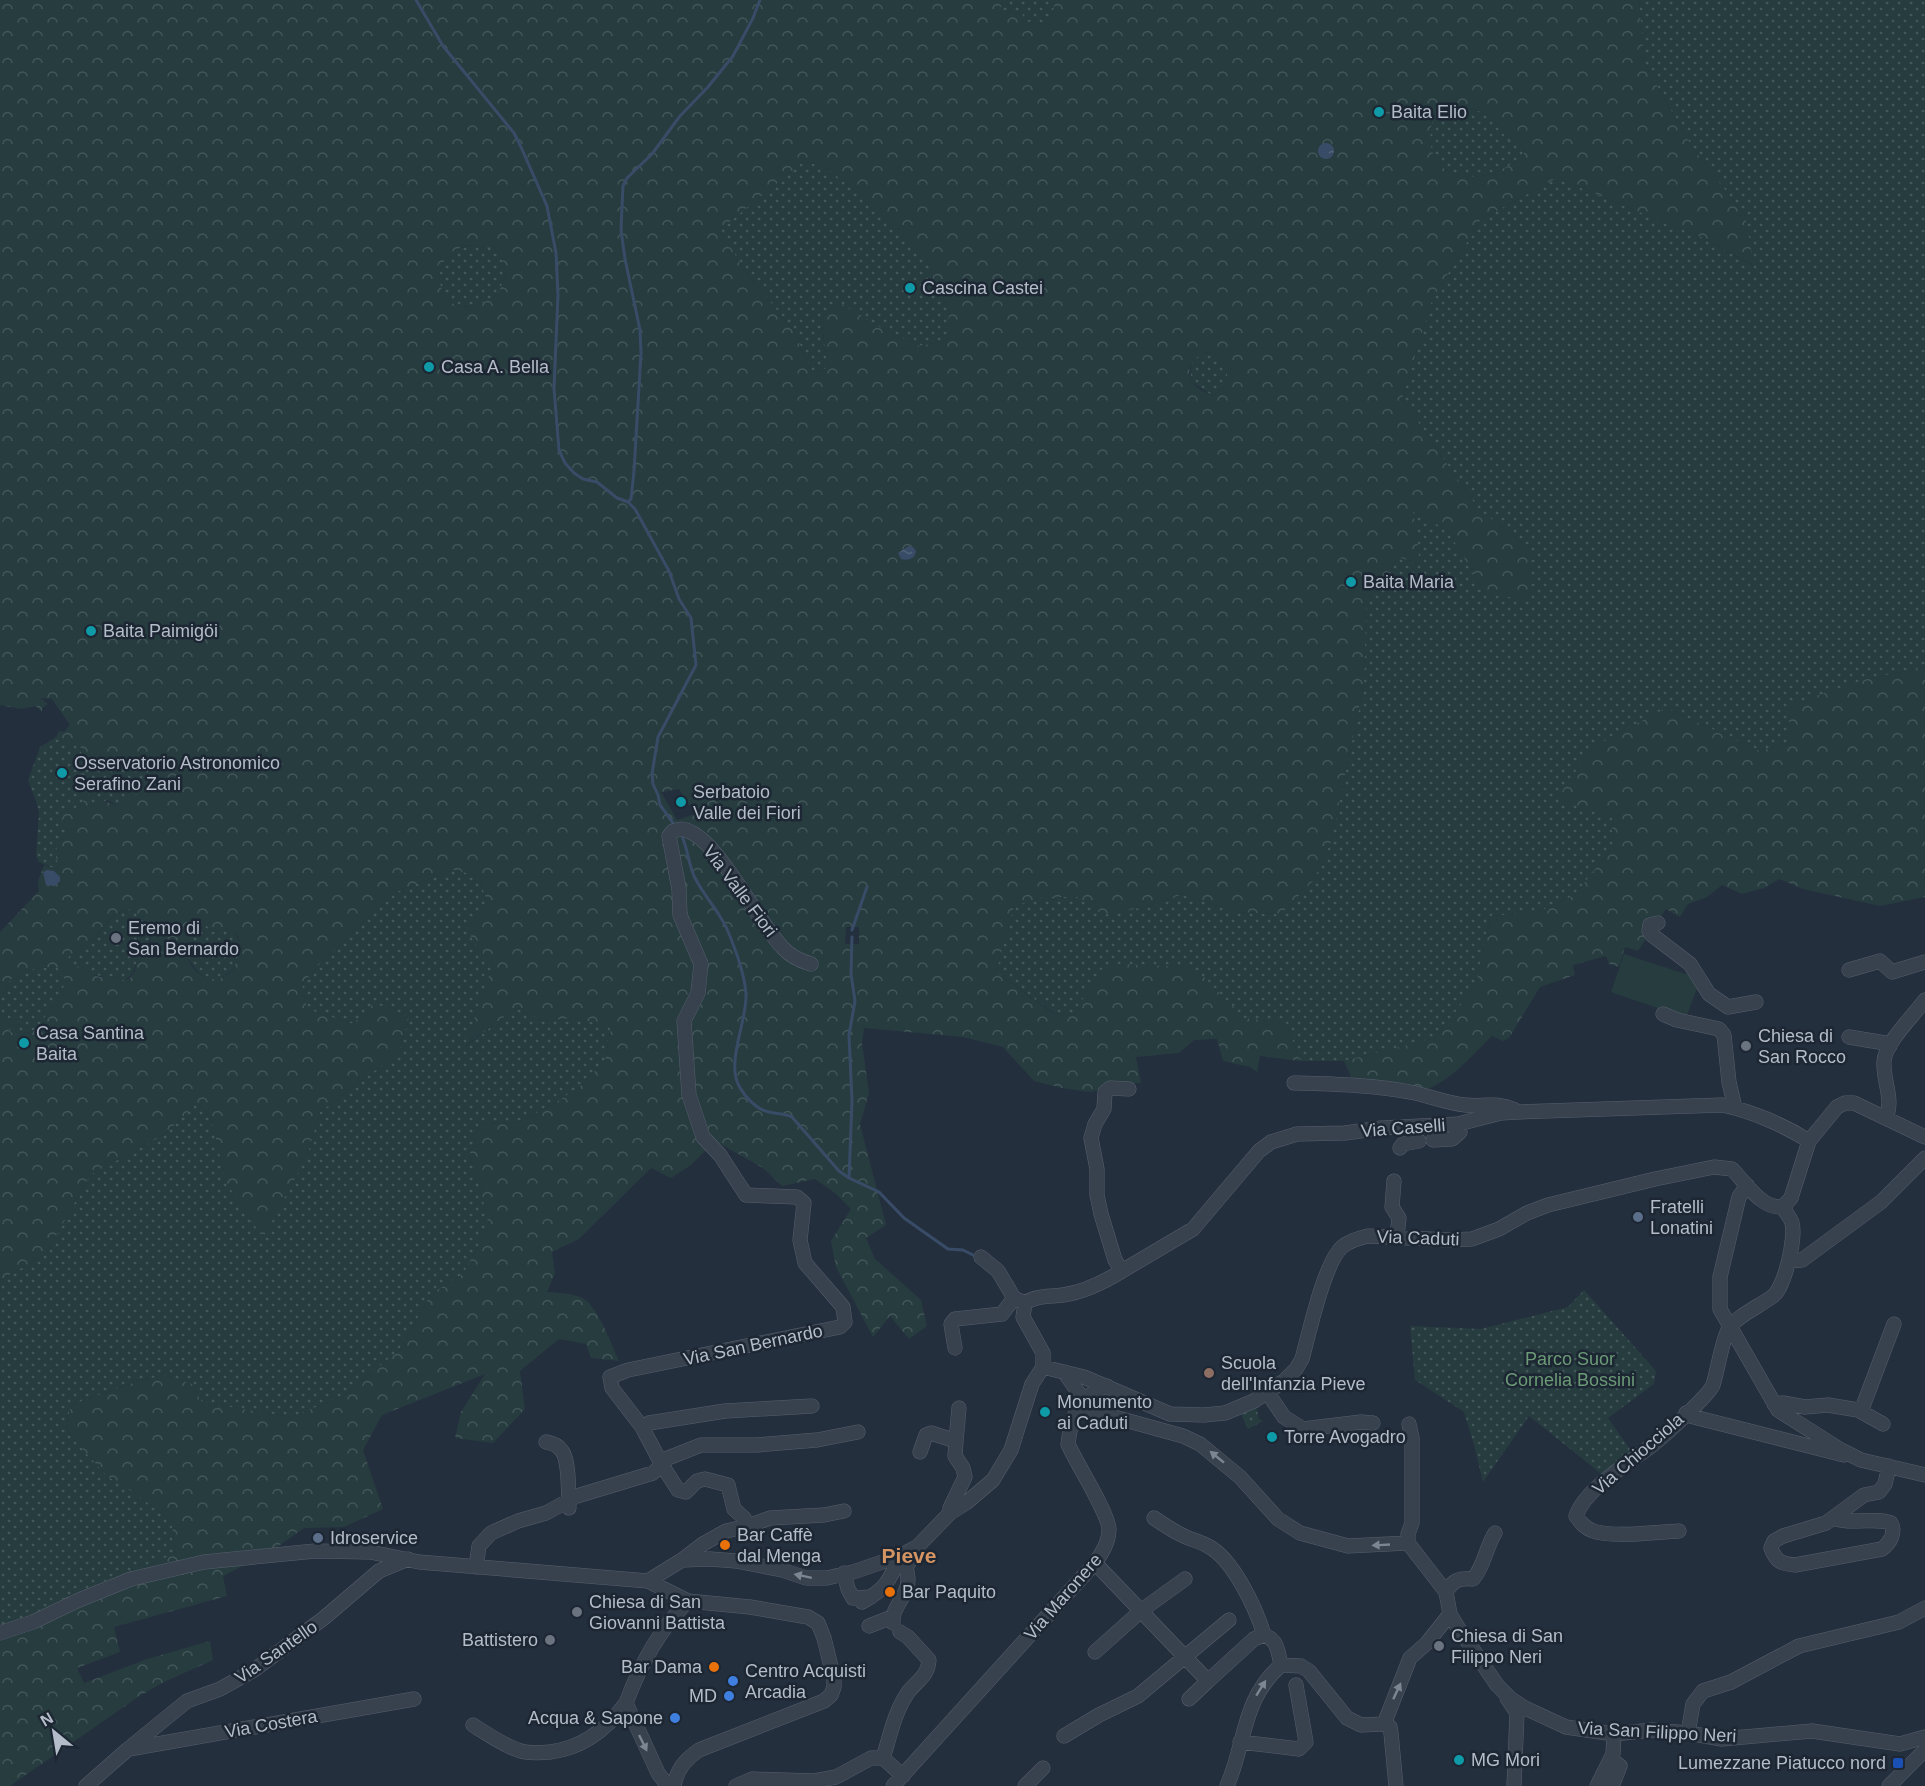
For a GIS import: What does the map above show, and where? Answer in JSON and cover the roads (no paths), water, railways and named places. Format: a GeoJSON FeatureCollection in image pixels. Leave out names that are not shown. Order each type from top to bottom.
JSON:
{"type":"FeatureCollection","features":[{"type":"Feature","properties":{"kind":"street","name":"Via Valle Fiori"},"geometry":{"type":"LineString","coordinates":[[711,1146],[703,1137],[689,1095],[684,1020],[698,993],[701,964],[680,915],[680,889],[669,836],[673,831],[687,830],[700,839],[726,868],[783,949],[799,960],[811,964]]}},
{"type":"Feature","properties":{"kind":"street"},"geometry":{"type":"LineString","coordinates":[[1658,923],[1650,925],[1649,931],[1690,964],[1709,994],[1728,1007],[1756,1002]]}},
{"type":"Feature","properties":{"kind":"street"},"geometry":{"type":"LineString","coordinates":[[1849,970],[1880,961],[1889,970],[1897,971],[1925,962]]}},
{"type":"Feature","properties":{"kind":"street"},"geometry":{"type":"LineString","coordinates":[[1886,1118],[1890,1107],[1884,1057],[1925,1000]]}},
{"type":"Feature","properties":{"kind":"street"},"geometry":{"type":"LineString","coordinates":[[1663,1014],[1677,1020],[1719,1029],[1725,1035],[1729,1082],[1735,1108]]}},
{"type":"Feature","properties":{"kind":"street"},"geometry":{"type":"LineString","coordinates":[[1849,1037],[1890,1046]]}},
{"type":"Feature","properties":{"kind":"street"},"geometry":{"type":"LineString","coordinates":[[1294,1083],[1346,1085],[1403,1092],[1466,1105],[1502,1104],[1520,1112]]}},
{"type":"Feature","properties":{"kind":"street"},"geometry":{"type":"LineString","coordinates":[[1122,1271],[1116,1260],[1101,1214],[1097,1195],[1097,1169],[1091,1138],[1095,1124],[1104,1109],[1104,1092],[1110,1088],[1129,1089]]}},
{"type":"Feature","properties":{"kind":"street"},"geometry":{"type":"LineString","coordinates":[[1729,1327],[1774,1295],[1781,1287],[1789,1261],[1792,1223],[1783,1208],[1791,1198],[1809,1141],[1836,1107],[1845,1103],[1854,1103],[1925,1137]]}},
{"type":"Feature","properties":{"kind":"street","name":"Via Caselli"},"geometry":{"type":"LineString","coordinates":[[1020,1300],[1065,1295],[1100,1284],[1193,1229],[1258,1151],[1270,1142],[1297,1134],[1345,1133],[1382,1128],[1458,1124],[1501,1113],[1722,1106],[1735,1108],[1794,1131],[1809,1141]]}},
{"type":"Feature","properties":{"kind":"street"},"geometry":{"type":"LineString","coordinates":[[1400,1148],[1403,1144],[1426,1140],[1452,1139],[1460,1132],[1458,1124]]}},
{"type":"Feature","properties":{"kind":"street","name":"Via San Bernardo"},"geometry":{"type":"LineString","coordinates":[[711,1146],[720,1155],[746,1195],[797,1197],[804,1203],[800,1240],[805,1263],[843,1307],[845,1322],[840,1327],[628,1370],[610,1377],[612,1388],[642,1427],[678,1490],[686,1492],[697,1481],[705,1479],[728,1485],[734,1509],[744,1518],[748,1526]]}},
{"type":"Feature","properties":{"kind":"street"},"geometry":{"type":"LineString","coordinates":[[1789,1261],[1802,1260],[1881,1203],[1925,1158]]}},
{"type":"Feature","properties":{"kind":"street","name":"Via Caduti"},"geometry":{"type":"LineString","coordinates":[[1043,1367],[1084,1377],[1170,1414],[1225,1413],[1254,1401],[1284,1381],[1296,1369],[1302,1359],[1332,1262],[1341,1247],[1355,1239],[1368,1236],[1397,1236],[1449,1240],[1472,1239],[1499,1230],[1527,1213],[1548,1205],[1714,1167],[1732,1169],[1764,1203],[1774,1208],[1783,1208]]}},
{"type":"Feature","properties":{"kind":"street"},"geometry":{"type":"LineString","coordinates":[[1394,1181],[1392,1207],[1399,1218],[1397,1236]]}},
{"type":"Feature","properties":{"kind":"street"},"geometry":{"type":"LineString","coordinates":[[1747,1185],[1739,1197],[1720,1277],[1720,1309],[1778,1410],[1855,1457]]}},
{"type":"Feature","properties":{"kind":"street"},"geometry":{"type":"LineString","coordinates":[[682,1560],[736,1561],[782,1570],[806,1578],[827,1578],[853,1572],[900,1556],[916,1547],[950,1513],[966,1503],[993,1480],[1011,1450],[1032,1384],[1043,1367],[1043,1353],[1023,1317],[1020,1300],[998,1271],[981,1257]]}},
{"type":"Feature","properties":{"kind":"street"},"geometry":{"type":"LineString","coordinates":[[955,1348],[951,1324],[955,1319],[1002,1314],[1020,1300]]}},
{"type":"Feature","properties":{"kind":"street"},"geometry":{"type":"LineString","coordinates":[[1858,1410],[1863,1406],[1894,1324]]}},
{"type":"Feature","properties":{"kind":"street","name":"Via Chiocciola"},"geometry":{"type":"LineString","coordinates":[[1679,1531],[1606,1534],[1592,1531],[1581,1524],[1576,1516],[1579,1507],[1604,1482],[1627,1462],[1655,1443],[1705,1397],[1712,1387],[1729,1327]]}},
{"type":"Feature","properties":{"kind":"street"},"geometry":{"type":"LineString","coordinates":[[1064,1372],[1081,1403],[1114,1418],[1183,1436],[1200,1444],[1239,1477],[1278,1519],[1300,1533],[1348,1546],[1408,1543]]}},
{"type":"Feature","properties":{"kind":"street"},"geometry":{"type":"LineString","coordinates":[[1081,1403],[1095,1390],[1107,1386]]}},
{"type":"Feature","properties":{"kind":"street"},"geometry":{"type":"LineString","coordinates":[[1267,1392],[1284,1417],[1303,1430],[1361,1422],[1373,1423]]}},
{"type":"Feature","properties":{"kind":"street"},"geometry":{"type":"LineString","coordinates":[[1114,1418],[1122,1393]]}},
{"type":"Feature","properties":{"kind":"street"},"geometry":{"type":"LineString","coordinates":[[1774,1404],[1783,1402],[1805,1407],[1828,1405],[1858,1410],[1884,1424]]}},
{"type":"Feature","properties":{"kind":"street","name":"Via Maronere"},"geometry":{"type":"LineString","coordinates":[[892,1786],[1095,1563],[1104,1550],[1109,1529],[1106,1516],[1068,1444],[1069,1431],[1081,1403]]}},
{"type":"Feature","properties":{"kind":"street"},"geometry":{"type":"LineString","coordinates":[[642,1427],[649,1423],[724,1411],[812,1406]]}},
{"type":"Feature","properties":{"kind":"street"},"geometry":{"type":"LineString","coordinates":[[950,1513],[950,1508],[965,1478],[963,1468],[955,1456],[959,1408]]}},
{"type":"Feature","properties":{"kind":"street"},"geometry":{"type":"LineString","coordinates":[[1686,1413],[1690,1416],[1832,1454],[1855,1457],[1925,1475]]}},
{"type":"Feature","properties":{"kind":"street"},"geometry":{"type":"LineString","coordinates":[[1384,1724],[1410,1658],[1450,1620],[1443,1588],[1408,1543],[1412,1523],[1412,1438],[1409,1424]]}},
{"type":"Feature","properties":{"kind":"street"},"geometry":{"type":"LineString","coordinates":[[476,1567],[479,1546],[491,1533],[518,1521],[569,1506],[577,1496],[653,1473],[668,1458],[701,1445],[757,1445],[817,1440],[858,1432]]}},
{"type":"Feature","properties":{"kind":"street"},"geometry":{"type":"LineString","coordinates":[[920,1452],[926,1436],[931,1433],[956,1441]]}},
{"type":"Feature","properties":{"kind":"street"},"geometry":{"type":"LineString","coordinates":[[546,1442],[555,1444],[562,1450],[566,1460],[569,1506]]}},
{"type":"Feature","properties":{"kind":"street"},"geometry":{"type":"LineString","coordinates":[[1833,1518],[1865,1522],[1886,1521],[1892,1523],[1894,1528],[1889,1544],[1882,1549],[1795,1565],[1782,1564],[1774,1557],[1771,1548],[1774,1541],[1783,1536],[1818,1527],[1864,1495],[1880,1492],[1886,1484],[1889,1466]]}},
{"type":"Feature","properties":{"kind":"street"},"geometry":{"type":"LineString","coordinates":[[648,1581],[726,1531],[770,1518],[824,1515],[844,1511]]}},
{"type":"Feature","properties":{"kind":"street"},"geometry":{"type":"LineString","coordinates":[[1154,1518],[1186,1537],[1209,1546],[1220,1555],[1250,1600],[1264,1635]]}},
{"type":"Feature","properties":{"kind":"street"},"geometry":{"type":"LineString","coordinates":[[1443,1588],[1462,1578],[1473,1579],[1495,1533]]}},
{"type":"Feature","properties":{"kind":"street"},"geometry":{"type":"LineString","coordinates":[[895,1624],[910,1578],[906,1568],[916,1547]]}},
{"type":"Feature","properties":{"kind":"street"},"geometry":{"type":"LineString","coordinates":[[0,1633],[33,1622],[131,1579],[204,1562],[315,1551],[370,1552],[476,1567],[648,1581],[688,1601],[750,1607],[808,1617],[818,1623],[834,1679],[831,1695],[824,1701],[699,1750],[676,1773],[674,1786]]}},
{"type":"Feature","properties":{"kind":"street"},"geometry":{"type":"LineString","coordinates":[[844,1573],[853,1598],[866,1600],[889,1582],[900,1556]]}},
{"type":"Feature","properties":{"kind":"street","name":"Via Santello"},"geometry":{"type":"LineString","coordinates":[[86,1786],[187,1701],[220,1689],[254,1670],[324,1618],[379,1571],[408,1559]]}},
{"type":"Feature","properties":{"kind":"street"},"geometry":{"type":"LineString","coordinates":[[1095,1563],[1208,1681]]}},
{"type":"Feature","properties":{"kind":"street"},"geometry":{"type":"LineString","coordinates":[[1095,1652],[1142,1610],[1185,1579]]}},
{"type":"Feature","properties":{"kind":"street"},"geometry":{"type":"LineString","coordinates":[[473,1725],[519,1751],[541,1753],[566,1750],[584,1742],[606,1726],[626,1703],[655,1642],[672,1616],[688,1601]]}},
{"type":"Feature","properties":{"kind":"street"},"geometry":{"type":"LineString","coordinates":[[1688,1733],[1693,1704],[1703,1691],[1731,1683],[1799,1646],[1899,1622],[1925,1608]]}},
{"type":"Feature","properties":{"kind":"street"},"geometry":{"type":"LineString","coordinates":[[1064,1736],[1099,1715],[1138,1696],[1229,1620]]}},
{"type":"Feature","properties":{"kind":"street","name":"Via San Filippo Neri"},"geometry":{"type":"LineString","coordinates":[[1450,1620],[1480,1663],[1507,1695],[1525,1708],[1566,1727],[1614,1734],[1652,1730],[1722,1738],[1812,1731],[1900,1744],[1925,1737]]}},
{"type":"Feature","properties":{"kind":"street"},"geometry":{"type":"LineString","coordinates":[[869,1626],[895,1624],[929,1660],[928,1670],[905,1698],[897,1714],[884,1758]]}},
{"type":"Feature","properties":{"kind":"street"},"geometry":{"type":"LineString","coordinates":[[1189,1699],[1254,1639],[1264,1635],[1277,1644],[1281,1665]]}},
{"type":"Feature","properties":{"kind":"street"},"geometry":{"type":"LineString","coordinates":[[1227,1786],[1244,1724],[1258,1691],[1281,1665],[1301,1666],[1309,1671],[1347,1718],[1361,1725],[1384,1724],[1390,1727],[1395,1786]]}},
{"type":"Feature","properties":{"kind":"street"},"geometry":{"type":"LineString","coordinates":[[1240,1742],[1299,1749],[1306,1742],[1296,1685]]}},
{"type":"Feature","properties":{"kind":"street"},"geometry":{"type":"LineString","coordinates":[[1507,1695],[1517,1713],[1514,1786]]}},
{"type":"Feature","properties":{"kind":"street","name":"Via Costera"},"geometry":{"type":"LineString","coordinates":[[127,1750],[414,1699]]}},
{"type":"Feature","properties":{"kind":"street"},"geometry":{"type":"LineString","coordinates":[[626,1703],[654,1764],[668,1786]]}},
{"type":"Feature","properties":{"kind":"street"},"geometry":{"type":"LineString","coordinates":[[1597,1786],[1613,1755],[1614,1734]]}},
{"type":"Feature","properties":{"kind":"street"},"geometry":{"type":"LineString","coordinates":[[1900,1744],[1911,1764]]}},
{"type":"Feature","properties":{"kind":"street"},"geometry":{"type":"LineString","coordinates":[[1889,1786],[1925,1750]]}},
{"type":"Feature","properties":{"kind":"street"},"geometry":{"type":"LineString","coordinates":[[736,1786],[752,1779],[813,1781],[836,1777],[871,1758],[884,1758],[903,1776]]}},
{"type":"Feature","properties":{"kind":"street"},"geometry":{"type":"LineString","coordinates":[[1611,1759],[1620,1766],[1612,1786]]}},
{"type":"Feature","properties":{"kind":"street"},"geometry":{"type":"LineString","coordinates":[[1025,1786],[1043,1768]]}},
{"type":"Feature","properties":{"kind":"water"},"geometry":{"type":"Polygon","coordinates":[[[1326,143],[1334,151],[1326,159],[1318,151],[1326,143]]]}},
{"type":"Feature","properties":{"kind":"water"},"geometry":{"type":"Polygon","coordinates":[[[909,546],[916,551],[913,558],[901,559],[898,553],[909,546]]]}},
{"type":"Feature","properties":{"kind":"water"},"geometry":{"type":"Polygon","coordinates":[[[54,871],[60,877],[60,881],[55,886],[46,885],[43,872],[54,871]]]}},
{"type":"Feature","properties":{"kind":"waterway"},"geometry":{"type":"LineString","coordinates":[[416,0],[443,46],[514,133],[547,206],[556,253],[558,295],[554,389],[559,450],[565,463],[574,473],[583,479],[597,482],[635,509],[669,571],[679,599],[691,618],[696,665],[658,737],[652,774],[660,805],[676,827]]}},
{"type":"Feature","properties":{"kind":"waterway"},"geometry":{"type":"LineString","coordinates":[[628,502],[631,499],[634,471],[641,353],[640,330],[621,230],[623,186],[627,178],[652,154],[680,116],[733,56],[760,0]]}},
{"type":"Feature","properties":{"kind":"waterway"},"geometry":{"type":"LineString","coordinates":[[681,834],[693,873],[727,929],[744,978],[745,1005],[735,1065],[739,1086],[760,1109],[792,1117],[839,1171],[879,1192],[904,1218],[948,1249],[963,1250],[977,1257]]}},
{"type":"Feature","properties":{"kind":"waterway"},"geometry":{"type":"LineString","coordinates":[[852,930],[867,887]]}},
{"type":"Feature","properties":{"kind":"waterway"},"geometry":{"type":"LineString","coordinates":[[849,1178],[852,1101],[849,1035],[855,1001],[851,974],[852,937]]}},
{"type":"Feature","properties":{"kind":"place","name":"Baita Elio"},"geometry":{"type":"Point","coordinates":[1379,112]}},
{"type":"Feature","properties":{"kind":"place","name":"Cascina Castei"},"geometry":{"type":"Point","coordinates":[910,288]}},
{"type":"Feature","properties":{"kind":"place","name":"Casa A. Bella"},"geometry":{"type":"Point","coordinates":[429,367]}},
{"type":"Feature","properties":{"kind":"place","name":"Baita Maria"},"geometry":{"type":"Point","coordinates":[1351,582]}},
{"type":"Feature","properties":{"kind":"place","name":"Baita Paimigöi"},"geometry":{"type":"Point","coordinates":[91,631]}},
{"type":"Feature","properties":{"kind":"place","name":"Osservatorio Astronomico Serafino Zani"},"geometry":{"type":"Point","coordinates":[62,773]}},
{"type":"Feature","properties":{"kind":"place","name":"Serbatoio Valle dei Fiori"},"geometry":{"type":"Point","coordinates":[681,802]}},
{"type":"Feature","properties":{"kind":"place","name":"Eremo di San Bernardo"},"geometry":{"type":"Point","coordinates":[116,938]}},
{"type":"Feature","properties":{"kind":"place","name":"Casa Santina Baita"},"geometry":{"type":"Point","coordinates":[24,1043]}},
{"type":"Feature","properties":{"kind":"place","name":"Chiesa di San Rocco"},"geometry":{"type":"Point","coordinates":[1746,1046]}},
{"type":"Feature","properties":{"kind":"place","name":"Fratelli Lonatini"},"geometry":{"type":"Point","coordinates":[1638,1217]}},
{"type":"Feature","properties":{"kind":"place","name":"Scuola dell'Infanzia Pieve"},"geometry":{"type":"Point","coordinates":[1209,1373]}},
{"type":"Feature","properties":{"kind":"place","name":"Monumento ai Caduti"},"geometry":{"type":"Point","coordinates":[1045,1412]}},
{"type":"Feature","properties":{"kind":"place","name":"Torre Avogadro"},"geometry":{"type":"Point","coordinates":[1272,1437]}},
{"type":"Feature","properties":{"kind":"place","name":"Idroservice"},"geometry":{"type":"Point","coordinates":[318,1538]}},
{"type":"Feature","properties":{"kind":"place","name":"Bar Caffè dal Menga"},"geometry":{"type":"Point","coordinates":[725,1545]}},
{"type":"Feature","properties":{"kind":"place","name":"Bar Paquito"},"geometry":{"type":"Point","coordinates":[890,1592]}},
{"type":"Feature","properties":{"kind":"place","name":"Chiesa di San Giovanni Battista"},"geometry":{"type":"Point","coordinates":[577,1612]}},
{"type":"Feature","properties":{"kind":"place","name":"Battistero"},"geometry":{"type":"Point","coordinates":[550,1640]}},
{"type":"Feature","properties":{"kind":"place","name":"Chiesa di San Filippo Neri"},"geometry":{"type":"Point","coordinates":[1439,1646]}},
{"type":"Feature","properties":{"kind":"place","name":"Bar Dama"},"geometry":{"type":"Point","coordinates":[714,1667]}},
{"type":"Feature","properties":{"kind":"place","name":"Centro Acquisti Arcadia"},"geometry":{"type":"Point","coordinates":[733,1681]}},
{"type":"Feature","properties":{"kind":"place","name":"MD"},"geometry":{"type":"Point","coordinates":[729,1696]}},
{"type":"Feature","properties":{"kind":"place","name":"Acqua & Sapone"},"geometry":{"type":"Point","coordinates":[675,1718]}},
{"type":"Feature","properties":{"kind":"place","name":"MG Mori"},"geometry":{"type":"Point","coordinates":[1459,1760]}},
{"type":"Feature","properties":{"kind":"place","name":"Lumezzane Piatucco nord"},"geometry":{"type":"Point","coordinates":[1898,1763]}},
{"type":"Feature","properties":{"kind":"district","name":"Pieve"},"geometry":{"type":"Point","coordinates":[909,1555]}},
{"type":"Feature","properties":{"kind":"park label","name":"Parco Suor Cornelia Bossini"},"geometry":{"type":"Point","coordinates":[1570,1369]}}]}
